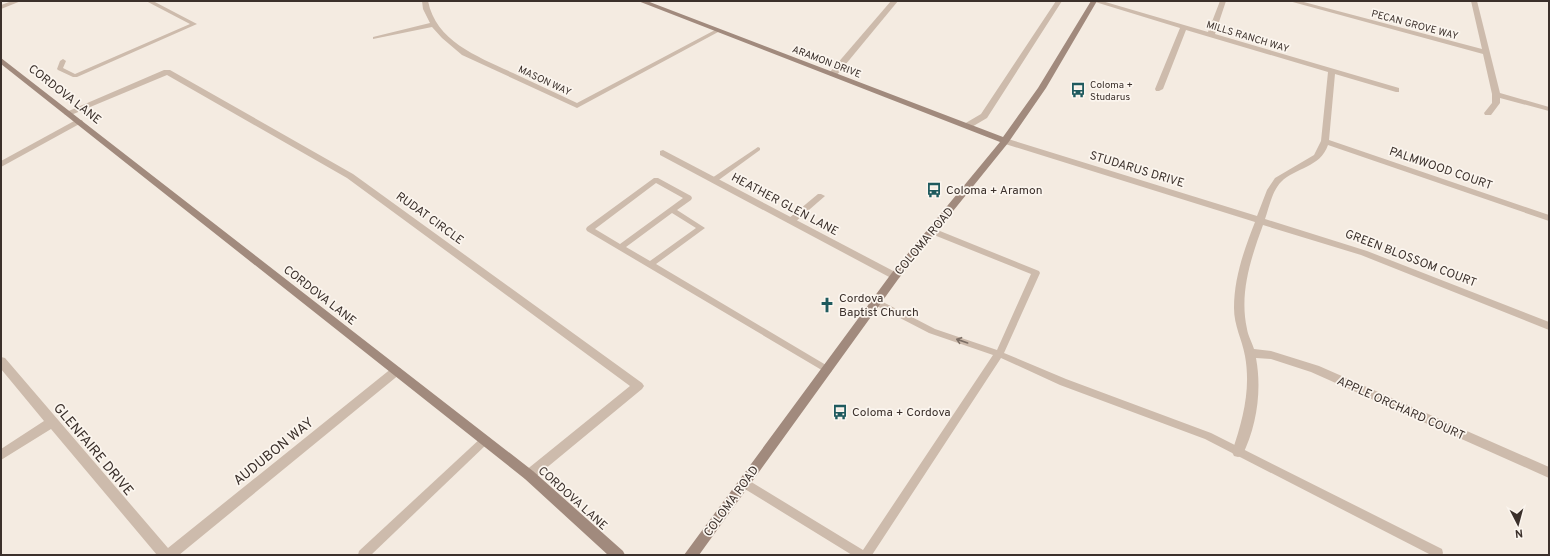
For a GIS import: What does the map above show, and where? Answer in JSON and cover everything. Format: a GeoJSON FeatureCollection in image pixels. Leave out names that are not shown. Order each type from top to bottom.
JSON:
{"type":"FeatureCollection","features":[{"type":"Feature","properties":{"kind":"street"},"geometry":{"type":"LineString","coordinates":[[1,7],[18,1]]}},
{"type":"Feature","properties":{"kind":"street","name":"MASON WAY"},"geometry":{"type":"LineString","coordinates":[[426,1],[428,12],[434,24],[450,42],[465,53],[577,106],[717,31]]}},
{"type":"Feature","properties":{"kind":"street","name":"ARAMON DRIVE"},"geometry":{"type":"LineString","coordinates":[[640,1],[1005,141]]}},
{"type":"Feature","properties":{"kind":"street"},"geometry":{"type":"LineString","coordinates":[[833,74],[893,1]]}},
{"type":"Feature","properties":{"kind":"street"},"geometry":{"type":"LineString","coordinates":[[967,126],[984,116],[1059,1]]}},
{"type":"Feature","properties":{"kind":"street","name":"MILLS RANCH WAY"},"geometry":{"type":"LineString","coordinates":[[1094,1],[1396,90]]}},
{"type":"Feature","properties":{"kind":"street","name":"COLOMA ROAD"},"geometry":{"type":"LineString","coordinates":[[692,555],[895,276],[1005,141],[1042,88],[1094,1]]}},
{"type":"Feature","properties":{"kind":"street"},"geometry":{"type":"LineString","coordinates":[[1211,35],[1223,1]]}},
{"type":"Feature","properties":{"kind":"street","name":"PECAN GROVE WAY"},"geometry":{"type":"LineString","coordinates":[[1292,1],[1487,54]]}},
{"type":"Feature","properties":{"kind":"street"},"geometry":{"type":"LineString","coordinates":[[1474,1],[1496,94],[1496,103],[1488,113]]}},
{"type":"Feature","properties":{"kind":"street"},"geometry":{"type":"LineString","coordinates":[[375,38],[434,24]]}},
{"type":"Feature","properties":{"kind":"street"},"geometry":{"type":"LineString","coordinates":[[1159,89],[1184,27]]}},
{"type":"Feature","properties":{"kind":"street","name":"CORDOVA LANE"},"geometry":{"type":"LineString","coordinates":[[1,60],[529,475],[618,555]]}},
{"type":"Feature","properties":{"kind":"street","name":"RUDAT CIRCLE"},"geometry":{"type":"LineString","coordinates":[[68,113],[167,72],[350,176],[638,386],[529,475]]}},
{"type":"Feature","properties":{"kind":"street"},"geometry":{"type":"LineString","coordinates":[[1238,452],[1248,427],[1253,400],[1254,376],[1250,353],[1241,326],[1240,292],[1244,265],[1271,190],[1278,180],[1317,157],[1322,152],[1325,141],[1332,72]]}},
{"type":"Feature","properties":{"kind":"street"},"geometry":{"type":"LineString","coordinates":[[1496,94],[1549,109]]}},
{"type":"Feature","properties":{"kind":"street"},"geometry":{"type":"LineString","coordinates":[[1,164],[79,122]]}},
{"type":"Feature","properties":{"kind":"street","name":"STUDARUS DRIVE"},"geometry":{"type":"LineString","coordinates":[[1005,141],[1261,220]]}},
{"type":"Feature","properties":{"kind":"street","name":"PALMWOOD COURT"},"geometry":{"type":"LineString","coordinates":[[1325,141],[1549,218]]}},
{"type":"Feature","properties":{"kind":"street","name":"HEATHER GLEN LANE"},"geometry":{"type":"LineString","coordinates":[[664,153],[895,276]]}},
{"type":"Feature","properties":{"kind":"street","name":"GREEN BLOSSOM COURT"},"geometry":{"type":"LineString","coordinates":[[1261,220],[1364,253],[1549,326]]}},
{"type":"Feature","properties":{"kind":"street","name":"APPLE ORCHARD COURT"},"geometry":{"type":"LineString","coordinates":[[1250,353],[1270,355],[1315,369],[1549,473]]}},
{"type":"Feature","properties":{"kind":"street","name":"GLENFAIRE DRIVE"},"geometry":{"type":"LineString","coordinates":[[1,362],[165,555]]}},
{"type":"Feature","properties":{"kind":"street","name":"AUDUBON WAY"},"geometry":{"type":"LineString","coordinates":[[169,555],[396,371]]}},
{"type":"Feature","properties":{"kind":"street"},"geometry":{"type":"LineString","coordinates":[[1,455],[52,422]]}},
{"type":"Feature","properties":{"kind":"lane"},"geometry":{"type":"LineString","coordinates":[[63,61],[60,69],[75,76],[194,24],[149,1]]}},
{"type":"Feature","properties":{"kind":"lane"},"geometry":{"type":"LineString","coordinates":[[714,180],[758,149]]}},
{"type":"Feature","properties":{"kind":"lane"},"geometry":{"type":"LineString","coordinates":[[621,247],[688,198],[656,180],[590,229],[828,370]]}},
{"type":"Feature","properties":{"kind":"lane"},"geometry":{"type":"LineString","coordinates":[[791,221],[821,196]]}},
{"type":"Feature","properties":{"kind":"lane"},"geometry":{"type":"LineString","coordinates":[[650,264],[701,228],[672,210]]}},
{"type":"Feature","properties":{"kind":"lane"},"geometry":{"type":"LineString","coordinates":[[866,555],[999,354],[1036,273],[932,231]]}},
{"type":"Feature","properties":{"kind":"lane"},"geometry":{"type":"LineString","coordinates":[[876,302],[932,331],[999,354],[1063,382],[1208,436],[1438,553],[1437,555]]}},
{"type":"Feature","properties":{"kind":"lane"},"geometry":{"type":"LineString","coordinates":[[363,555],[485,440]]}},
{"type":"Feature","properties":{"kind":"lane"},"geometry":{"type":"LineString","coordinates":[[744,483],[862,555]]}},
{"type":"Feature","properties":{"kind":"place","name":"Coloma + Studarus"},"geometry":{"type":"Point","coordinates":[1078,90]}},
{"type":"Feature","properties":{"kind":"place","name":"Coloma + Aramon"},"geometry":{"type":"Point","coordinates":[934,190]}},
{"type":"Feature","properties":{"kind":"place","name":"Cordova Baptist Church"},"geometry":{"type":"Point","coordinates":[827,305]}},
{"type":"Feature","properties":{"kind":"place","name":"Coloma + Cordova"},"geometry":{"type":"Point","coordinates":[840,412]}}]}
